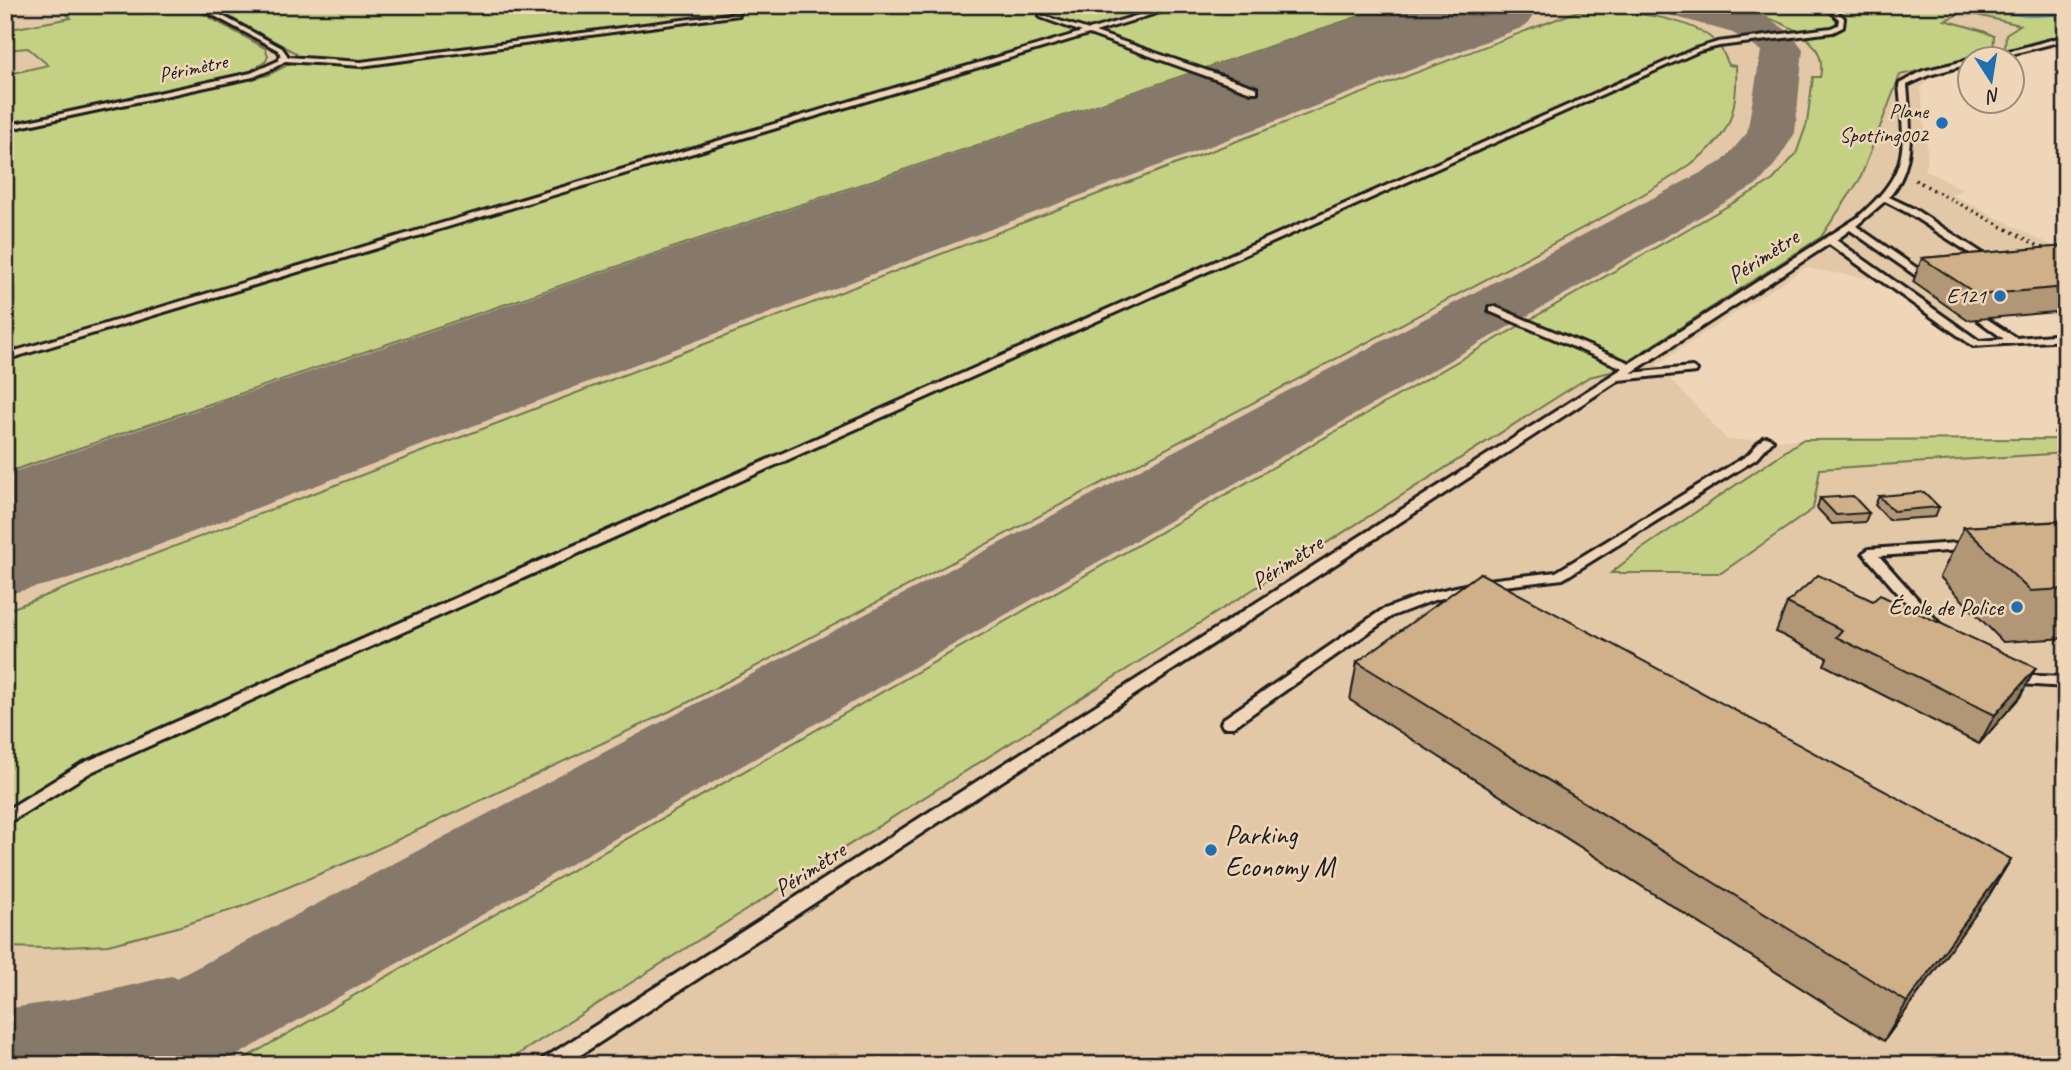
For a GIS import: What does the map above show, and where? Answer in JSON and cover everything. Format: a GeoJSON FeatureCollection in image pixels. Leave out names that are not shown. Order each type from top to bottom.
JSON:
{"type":"FeatureCollection","features":[{"type":"Feature","properties":{"kind":"lane","name":"Périmètre"},"geometry":{"type":"LineString","coordinates":[[5,128],[253,75],[270,68],[284,55],[280,49],[197,5]]}},
{"type":"Feature","properties":{"kind":"lane"},"geometry":{"type":"LineString","coordinates":[[5,357],[1180,5]]}},
{"type":"Feature","properties":{"kind":"lane"},"geometry":{"type":"LineString","coordinates":[[5,819],[86,768],[1697,50],[1718,44],[1833,30],[1841,26],[1842,19],[1826,5]]}},
{"type":"Feature","properties":{"kind":"lane"},"geometry":{"type":"LineString","coordinates":[[282,58],[361,64],[736,15]]}},
{"type":"Feature","properties":{"kind":"lane"},"geometry":{"type":"LineString","coordinates":[[1042,16],[1254,90]]}},
{"type":"Feature","properties":{"kind":"lane"},"geometry":{"type":"LineString","coordinates":[[2025,48],[2066,38]]}},
{"type":"Feature","properties":{"kind":"lane","name":"Périmètre"},"geometry":{"type":"LineString","coordinates":[[549,1065],[1850,226],[1885,198],[1907,164],[1903,84],[1918,75],[1955,66]]}},
{"type":"Feature","properties":{"kind":"lane"},"geometry":{"type":"LineString","coordinates":[[1885,198],[1911,211],[1997,267]]}},
{"type":"Feature","properties":{"kind":"lane"},"geometry":{"type":"LineString","coordinates":[[1850,226],[1928,280]]}},
{"type":"Feature","properties":{"kind":"lane"},"geometry":{"type":"LineString","coordinates":[[1830,240],[1977,344],[2066,337]]}},
{"type":"Feature","properties":{"kind":"lane"},"geometry":{"type":"LineString","coordinates":[[1492,309],[1632,368]]}},
{"type":"Feature","properties":{"kind":"lane"},"geometry":{"type":"LineString","coordinates":[[1982,318],[2014,341]]}},
{"type":"Feature","properties":{"kind":"lane"},"geometry":{"type":"LineString","coordinates":[[1617,377],[1692,370]]}},
{"type":"Feature","properties":{"kind":"lane"},"geometry":{"type":"LineString","coordinates":[[1228,723],[1387,613],[1430,597],[1487,584],[1559,576],[1752,457],[1767,440]]}},
{"type":"Feature","properties":{"kind":"lane"},"geometry":{"type":"LineString","coordinates":[[1942,635],[1868,553],[1987,544]]}},
{"type":"Feature","properties":{"kind":"lane"},"geometry":{"type":"LineString","coordinates":[[1993,672],[2015,682],[2066,682]]}},
{"type":"Feature","properties":{"kind":"path"},"geometry":{"type":"LineString","coordinates":[[1902,173],[2054,254]]}},
{"type":"Feature","properties":{"kind":"path"},"geometry":{"type":"LineString","coordinates":[[2054,431],[2066,438]]}},
{"type":"Feature","properties":{"kind":"shaded area"},"geometry":{"type":"Polygon","coordinates":[[[5,5],[2066,5],[2066,43],[2025,53],[2025,46],[1955,46],[1955,71],[1928,78],[1921,89],[1928,160],[1925,170],[1964,190],[1951,194],[2066,253],[2066,310],[1936,322],[1878,280],[1805,268],[1657,364],[1727,440],[1802,440],[1612,572],[1820,469],[2066,453],[2066,1065],[5,1065],[5,5]]]}},
{"type":"Feature","properties":{"kind":"green space"},"geometry":{"type":"Polygon","coordinates":[[[57,5],[187,5],[265,48],[268,55],[266,61],[250,71],[5,125],[5,75],[48,65],[28,48],[5,50],[5,30],[71,18],[57,5]]]}},
{"type":"Feature","properties":{"kind":"green space"},"geometry":{"type":"Polygon","coordinates":[[[207,5],[1392,5],[5,473],[5,131],[268,75],[295,61],[296,53],[207,5]]]}},
{"type":"Feature","properties":{"kind":"green space"},"geometry":{"type":"Polygon","coordinates":[[[1718,5],[2066,5],[2066,35],[2021,46],[2005,46],[2006,34],[2020,25],[1964,12],[1945,20],[1994,36],[1993,46],[1955,46],[1955,62],[1900,75],[1860,179],[1821,237],[1611,372],[1589,377],[501,1065],[233,1065],[1773,180],[1796,154],[1807,123],[1813,77],[1820,77],[1820,60],[1814,46],[1802,35],[1787,26],[1718,5]]]}},
{"type":"Feature","properties":{"kind":"green space"},"geometry":{"type":"Polygon","coordinates":[[[1578,11],[1632,13],[1692,27],[1708,35],[1720,48],[1729,65],[1736,66],[1735,99],[1725,130],[1705,153],[1656,187],[683,705],[367,854],[241,907],[108,945],[5,947],[5,611],[1578,11]]]}},
{"type":"Feature","properties":{"kind":"green space"},"geometry":{"type":"Polygon","coordinates":[[[2066,439],[2066,453],[1820,469],[1813,509],[1721,573],[1611,573],[1640,550],[1802,440],[2066,439]]]}},
{"type":"Feature","properties":{"kind":"water"},"geometry":{"type":"Polygon","coordinates":[[[1994,5],[2066,5],[2066,13],[2018,15],[1994,5]]]}},
{"type":"Feature","properties":{"kind":"building"},"geometry":{"type":"Polygon","coordinates":[[[2066,246],[2066,287],[1978,295],[1922,258],[2066,246]]]}},
{"type":"Feature","properties":{"kind":"building"},"geometry":{"type":"Polygon","coordinates":[[[1924,492],[1939,507],[1893,511],[1879,496],[1924,492]]]}},
{"type":"Feature","properties":{"kind":"building"},"geometry":{"type":"Polygon","coordinates":[[[1853,496],[1869,513],[1836,515],[1820,498],[1853,496]]]}},
{"type":"Feature","properties":{"kind":"building"},"geometry":{"type":"Polygon","coordinates":[[[2066,521],[2066,589],[2030,591],[1964,527],[2066,521]]]}},
{"type":"Feature","properties":{"kind":"building"},"geometry":{"type":"Polygon","coordinates":[[[1480,573],[2011,859],[1907,1002],[1357,662],[1480,573]]]}},
{"type":"Feature","properties":{"kind":"building"},"geometry":{"type":"Polygon","coordinates":[[[1818,575],[1873,601],[1880,595],[2036,668],[1995,715],[1836,637],[1842,630],[1787,603],[1818,575]]]}},
{"type":"Feature","properties":{"kind":"taxiway"},"geometry":{"type":"LineString","coordinates":[[1486,7],[1492,5]]}},
{"type":"Feature","properties":{"kind":"taxiway"},"geometry":{"type":"LineString","coordinates":[[119,1065],[1741,172],[1759,153],[1771,133],[1782,49],[1772,39],[1747,24],[1676,5]]}},
{"type":"Feature","properties":{"kind":"taxiway"},"geometry":{"type":"LineString","coordinates":[[5,1058],[77,1047],[171,1023]]}},
{"type":"Feature","properties":{"kind":"runway"},"geometry":{"type":"LineString","coordinates":[[5,538],[1491,5]]}},
{"type":"Feature","properties":{"kind":"place","name":"Plane Spotting002"},"geometry":{"type":"Point","coordinates":[1942,123]}},
{"type":"Feature","properties":{"kind":"place","name":"E121"},"geometry":{"type":"Point","coordinates":[2000,296]}},
{"type":"Feature","properties":{"kind":"place","name":"École de Police"},"geometry":{"type":"Point","coordinates":[2017,607]}},
{"type":"Feature","properties":{"kind":"place","name":"Parking Economy M"},"geometry":{"type":"Point","coordinates":[1211,850]}}]}
